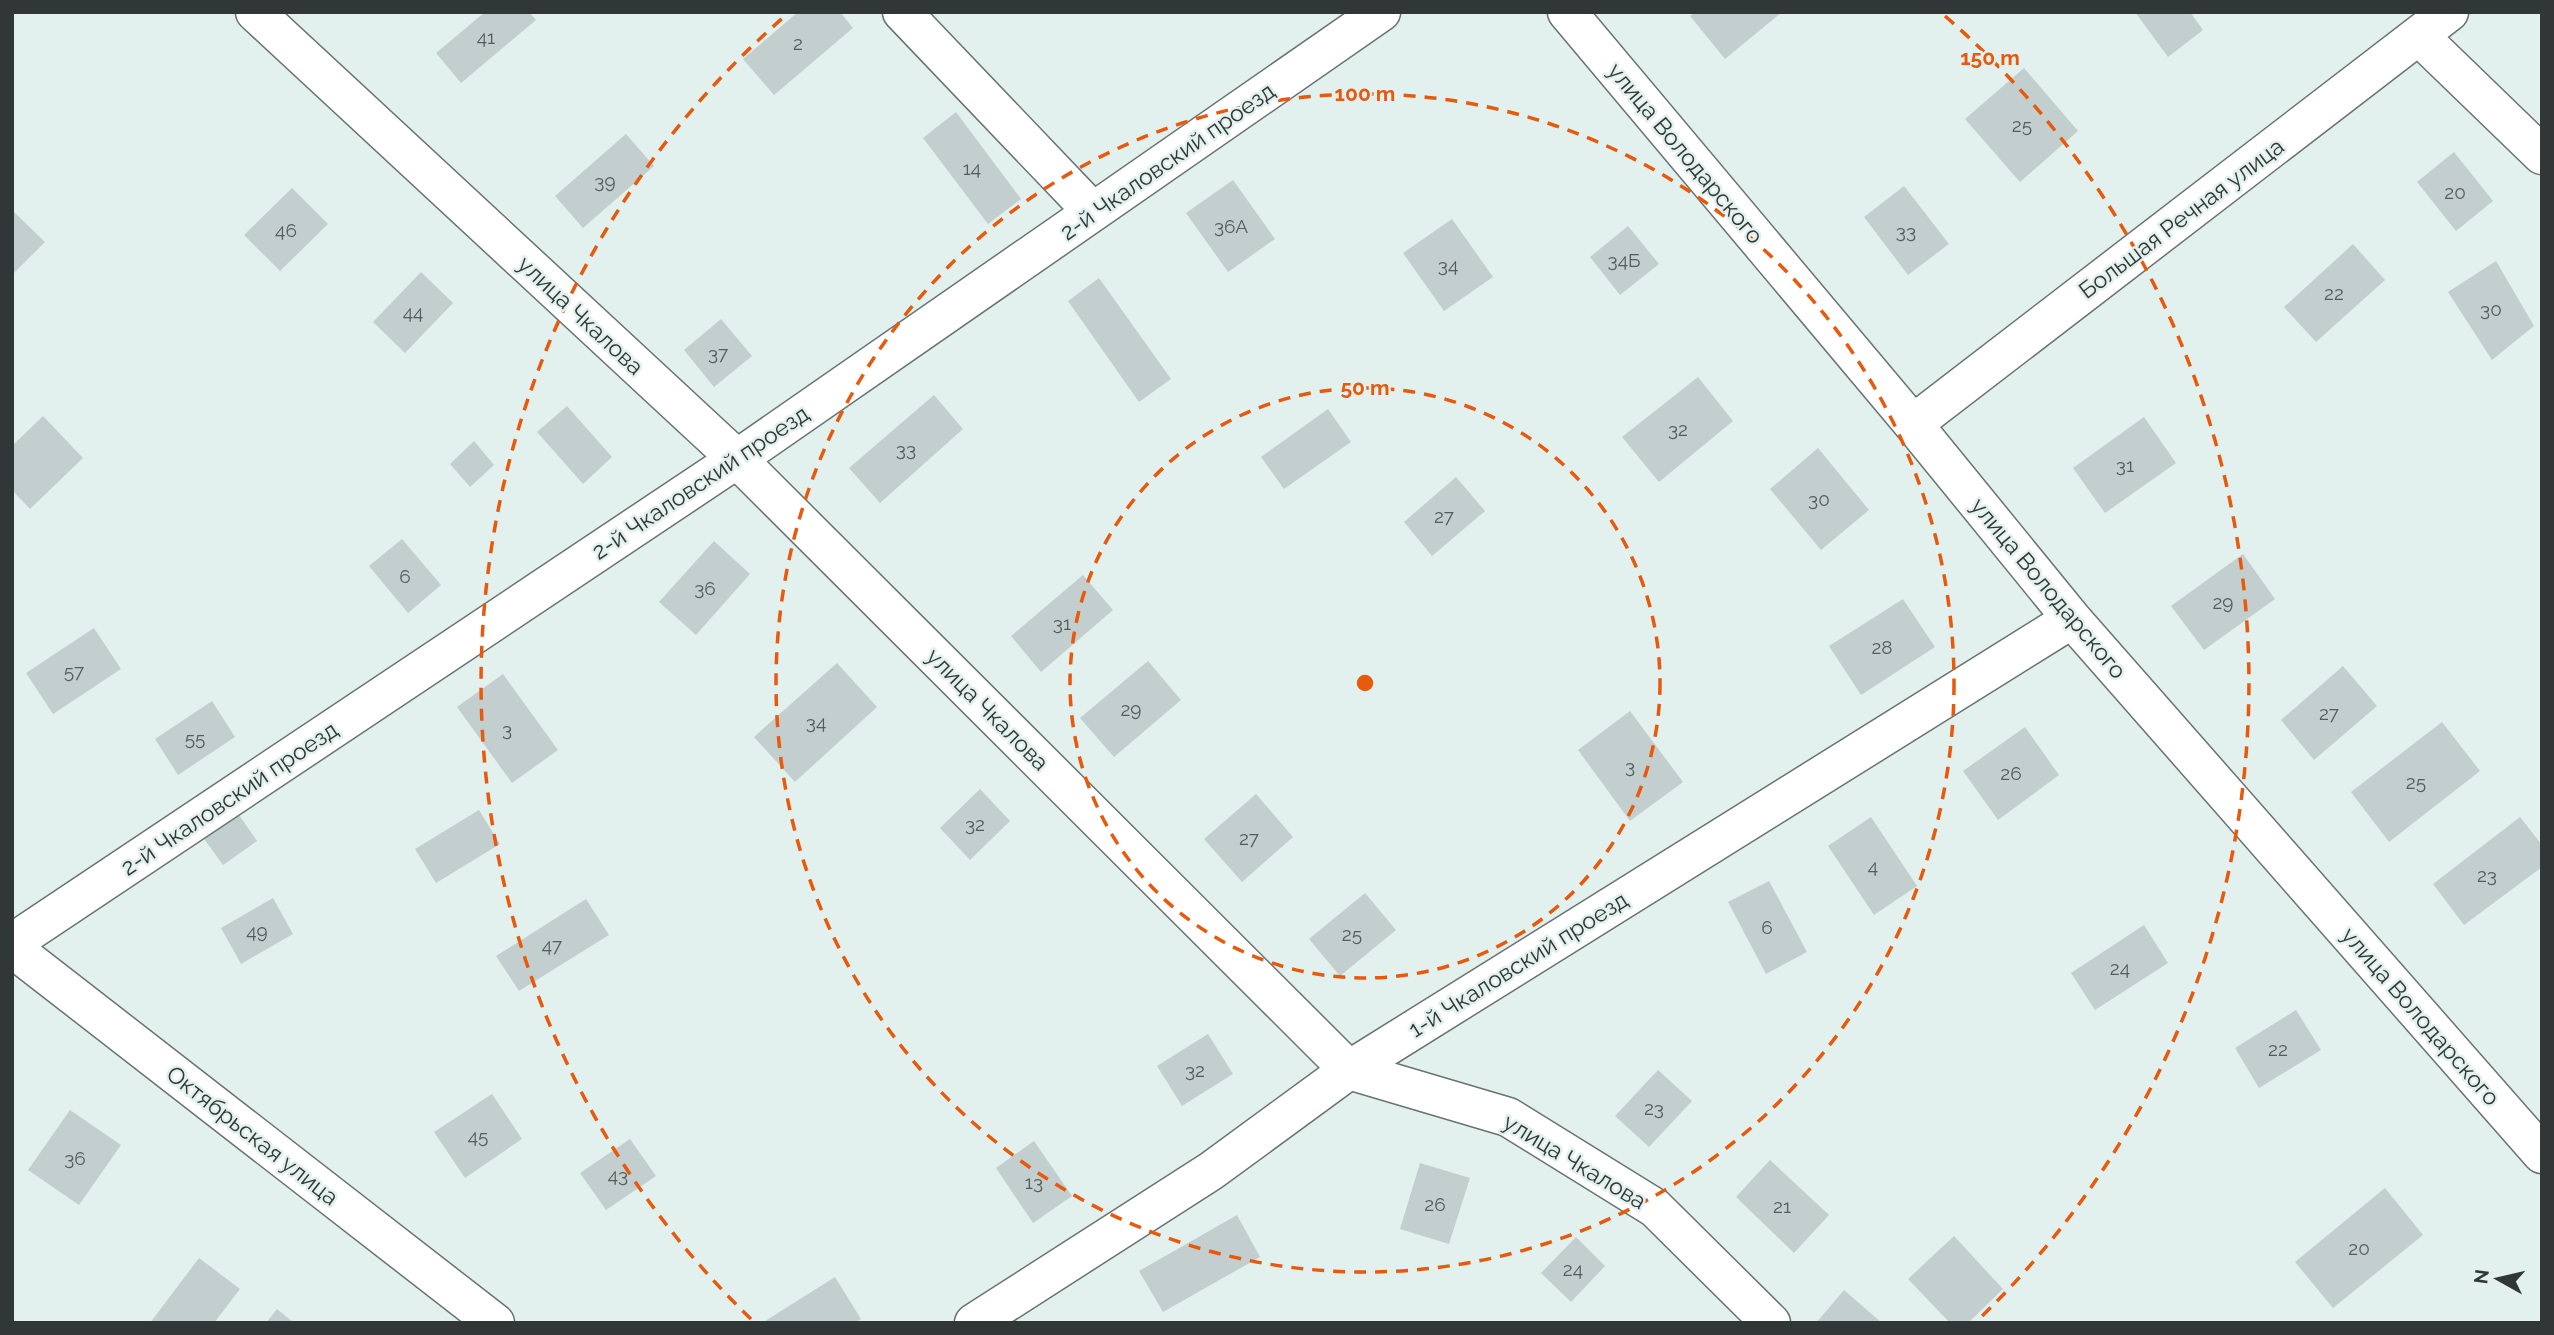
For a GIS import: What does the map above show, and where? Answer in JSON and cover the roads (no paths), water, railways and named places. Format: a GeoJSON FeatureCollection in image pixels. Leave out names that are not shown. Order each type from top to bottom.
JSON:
{"type":"FeatureCollection","features":[{"type":"Feature","properties":{"kind":"street","name":"улица Чкалова"},"geometry":{"type":"LineString","coordinates":[[255,12],[737,459],[1349,1070],[1508,1117],[1655,1208],[1770,1323]]}},
{"type":"Feature","properties":{"kind":"street"},"geometry":{"type":"LineString","coordinates":[[902,12],[1093,212]]}},
{"type":"Feature","properties":{"kind":"street","name":"2-й Чкаловский проезд"},"geometry":{"type":"LineString","coordinates":[[12,946],[737,459],[1381,12]]}},
{"type":"Feature","properties":{"kind":"street","name":"улица Володарского"},"geometry":{"type":"LineString","coordinates":[[1567,12],[1913,424],[2072,619],[2542,1154]]}},
{"type":"Feature","properties":{"kind":"street","name":"Большая Речная улица"},"geometry":{"type":"LineString","coordinates":[[1913,424],[2449,12]]}},
{"type":"Feature","properties":{"kind":"street"},"geometry":{"type":"LineString","coordinates":[[2419,36],[2542,155]]}},
{"type":"Feature","properties":{"kind":"street","name":"1-й Чкаловский проезд"},"geometry":{"type":"LineString","coordinates":[[974,1323],[1211,1171],[1349,1070],[2072,619]]}},
{"type":"Feature","properties":{"kind":"street","name":"Октябрьская улица"},"geometry":{"type":"LineString","coordinates":[[12,946],[495,1323]]}}]}
